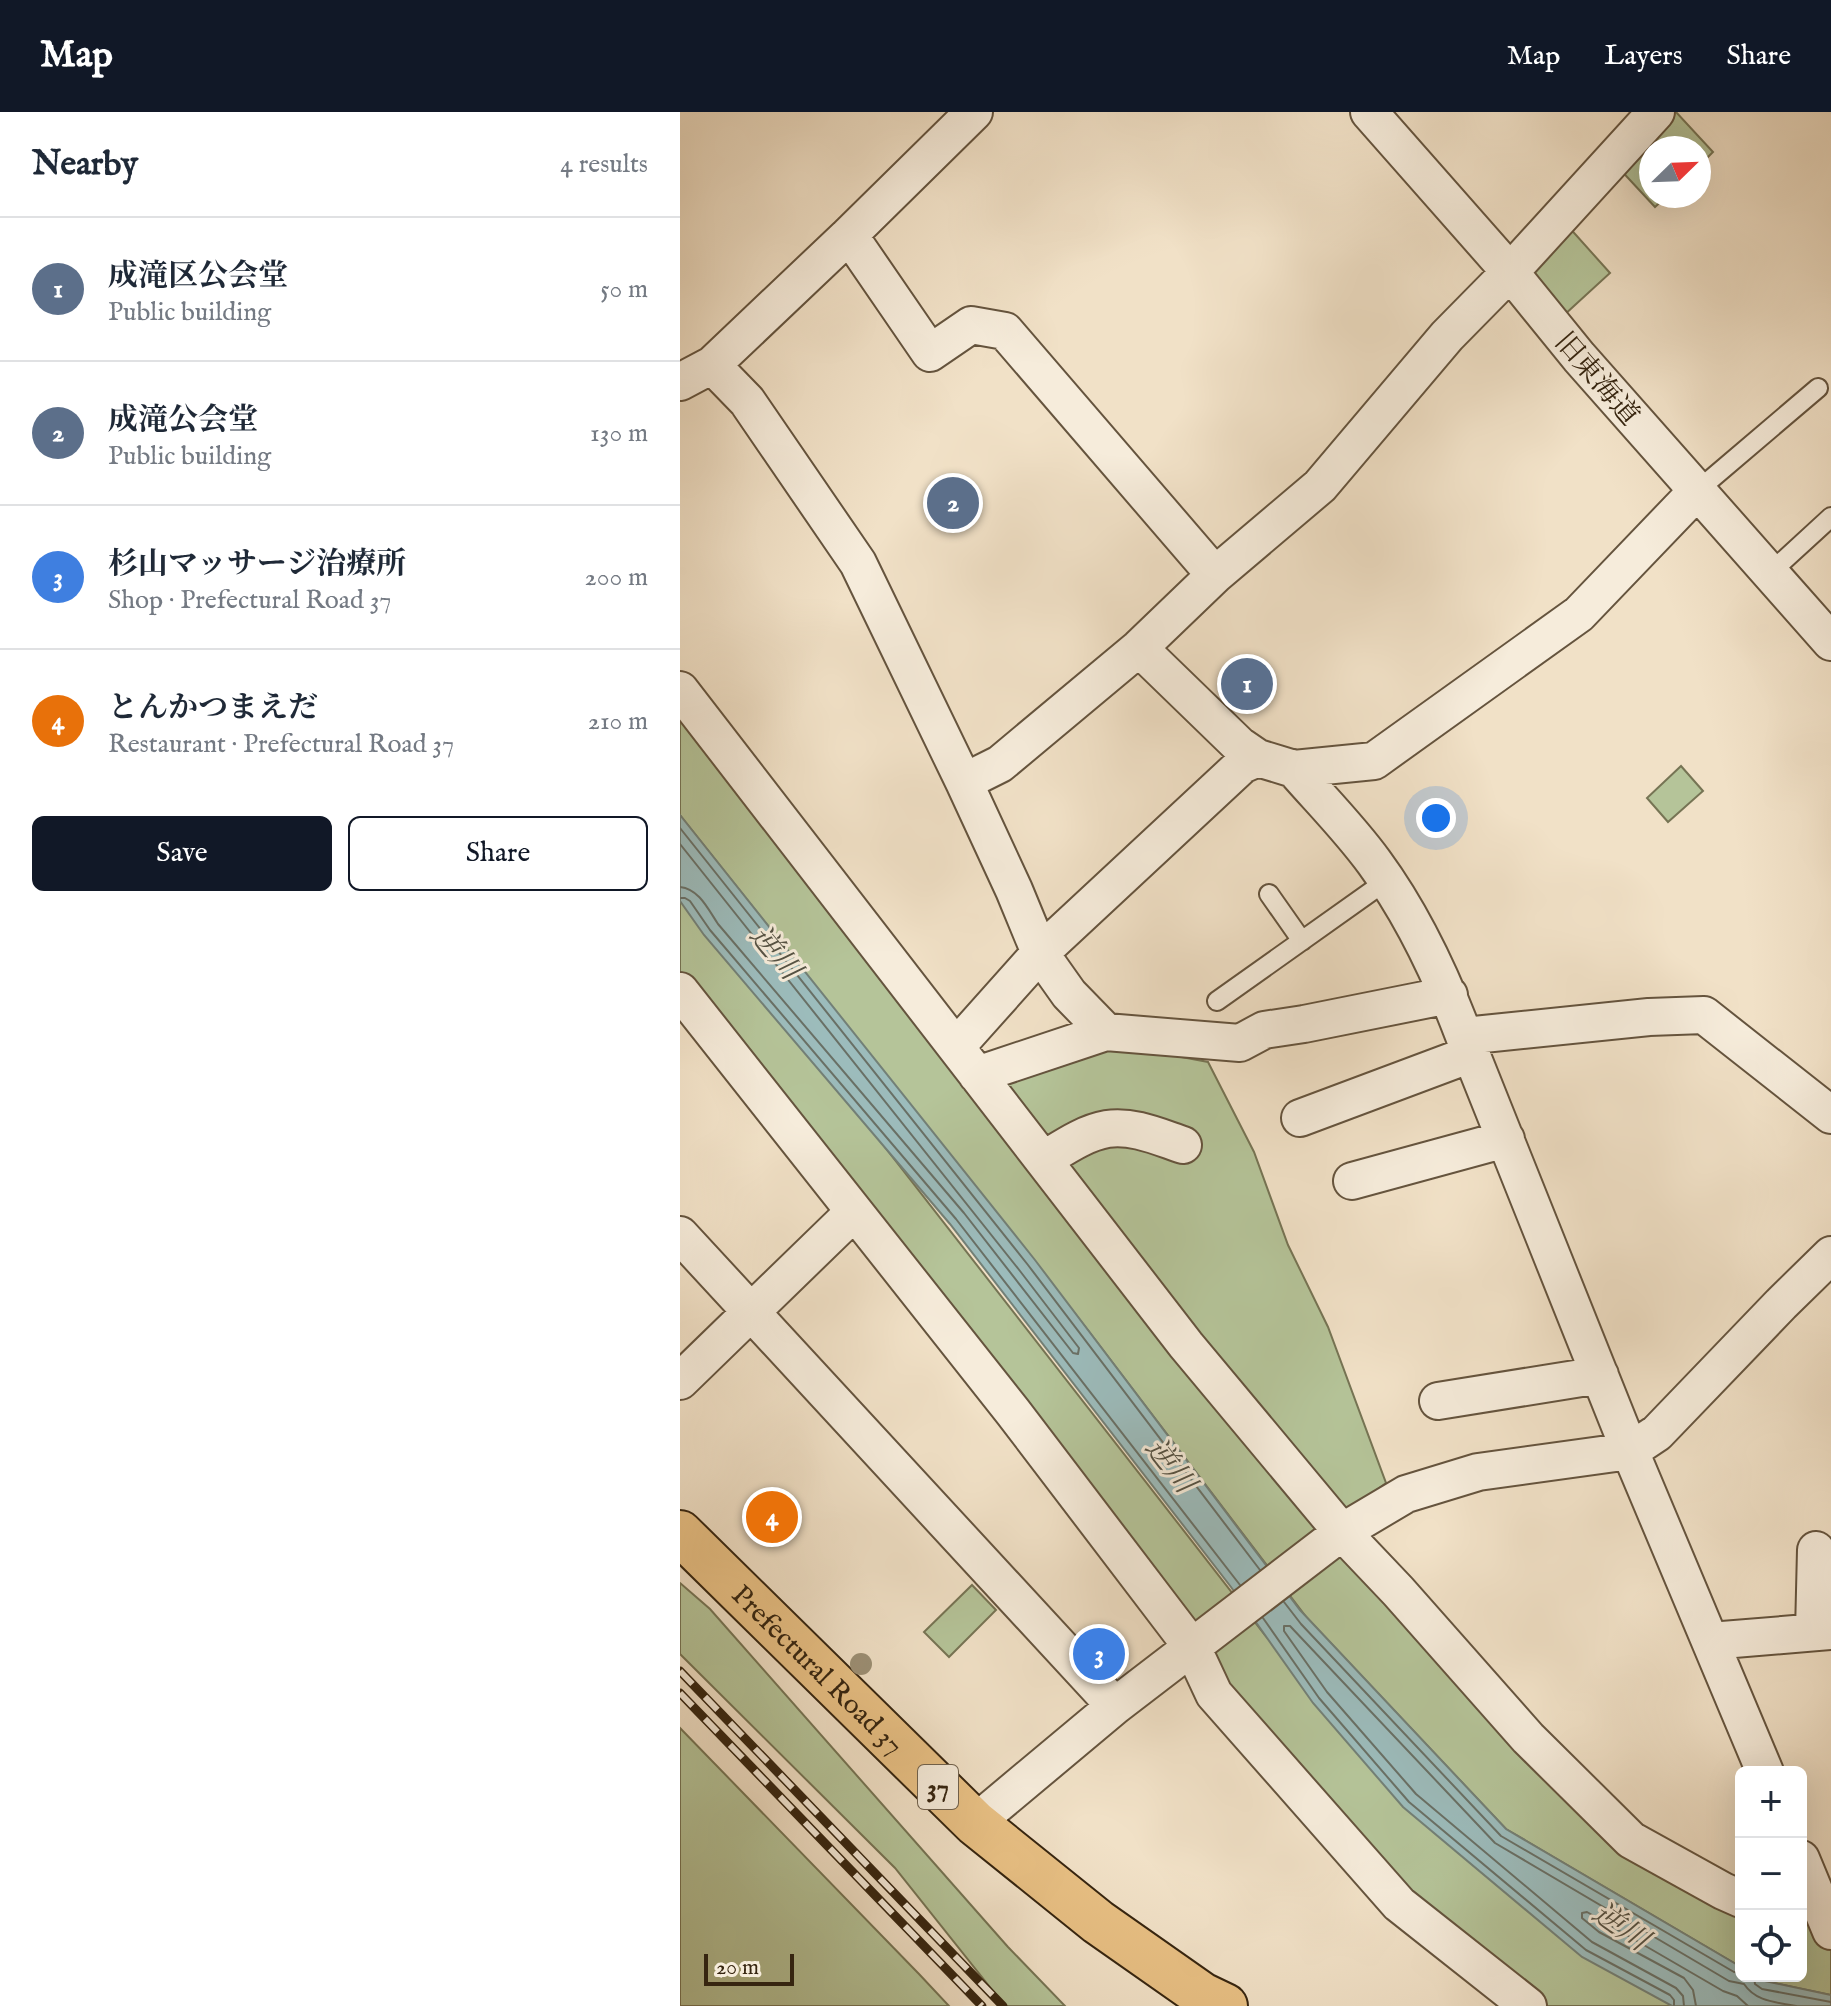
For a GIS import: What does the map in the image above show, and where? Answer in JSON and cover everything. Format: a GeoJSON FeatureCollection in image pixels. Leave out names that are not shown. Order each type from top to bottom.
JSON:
{"type":"FeatureCollection","features":[{"type":"Feature","properties":{"kind":"main road","name":"Prefectural Road 37"},"geometry":{"type":"LineString","coordinates":[[680,1533],[975,1823],[1098,1922],[1202,1995],[1225,2006]]}},
{"type":"Feature","properties":{"kind":"street"},"geometry":{"type":"LineString","coordinates":[[680,382],[712,365],[974,112]]}},
{"type":"Feature","properties":{"kind":"street","name":"旧東海道"},"geometry":{"type":"LineString","coordinates":[[1369,112],[1510,272],[1579,357],[1831,642]]}},
{"type":"Feature","properties":{"kind":"street"},"geometry":{"type":"LineString","coordinates":[[964,782],[1000,764],[1139,648],[1215,575],[1320,486],[1447,336],[1510,272],[1656,112]]}},
{"type":"Feature","properties":{"kind":"street"},"geometry":{"type":"LineString","coordinates":[[849,235],[930,353],[971,325],[1005,331],[1215,575]]}},
{"type":"Feature","properties":{"kind":"street"},"geometry":{"type":"LineString","coordinates":[[712,365],[747,401],[858,563],[964,782],[1040,953],[1069,994],[1106,1032]]}},
{"type":"Feature","properties":{"kind":"street"},"geometry":{"type":"LineString","coordinates":[[1139,648],[1239,745],[1258,758],[1294,769],[1374,761],[1579,614],[1697,491]]}},
{"type":"Feature","properties":{"kind":"street"},"geometry":{"type":"LineString","coordinates":[[680,690],[1186,1345],[1342,1532],[1528,1738],[1631,1840],[1735,1896]]}},
{"type":"Feature","properties":{"kind":"street"},"geometry":{"type":"LineString","coordinates":[[967,1061],[1040,953],[1242,765],[1258,758]]}},
{"type":"Feature","properties":{"kind":"street"},"geometry":{"type":"LineString","coordinates":[[1294,769],[1374,861],[1411,918],[1449,995],[1630,1451],[1762,1766]]}},
{"type":"Feature","properties":{"kind":"street"},"geometry":{"type":"LineString","coordinates":[[680,991],[1013,1412],[1192,1647],[1214,1694],[1399,1904],[1528,2006]]}},
{"type":"Feature","properties":{"kind":"street"},"geometry":{"type":"LineString","coordinates":[[967,1061],[1106,1032],[1240,1043],[1264,1030],[1449,995]]}},
{"type":"Feature","properties":{"kind":"street"},"geometry":{"type":"LineString","coordinates":[[1300,1118],[1468,1045],[1649,1017],[1704,1015],[1831,1115]]}},
{"type":"Feature","properties":{"kind":"street"},"geometry":{"type":"LineString","coordinates":[[1043,1160],[1074,1141],[1107,1129],[1138,1131],[1183,1145]]}},
{"type":"Feature","properties":{"kind":"street"},"geometry":{"type":"LineString","coordinates":[[1352,1181],[1506,1139]]}},
{"type":"Feature","properties":{"kind":"street"},"geometry":{"type":"LineString","coordinates":[[680,1381],[854,1212]]}},
{"type":"Feature","properties":{"kind":"street"},"geometry":{"type":"LineString","coordinates":[[680,1235],[1115,1706]]}},
{"type":"Feature","properties":{"kind":"street"},"geometry":{"type":"LineString","coordinates":[[975,1823],[1115,1706],[1342,1532],[1406,1494],[1478,1472],[1630,1451],[1657,1433],[1831,1255]]}},
{"type":"Feature","properties":{"kind":"street"},"geometry":{"type":"LineString","coordinates":[[1438,1401],[1600,1375]]}},
{"type":"Feature","properties":{"kind":"street"},"geometry":{"type":"LineString","coordinates":[[1710,1641],[1822,1631],[1816,1550]]}},
{"type":"Feature","properties":{"kind":"street"},"geometry":{"type":"LineString","coordinates":[[1807,1874],[1831,1934]]}},
{"type":"Feature","properties":{"kind":"street"},"geometry":{"type":"LineString","coordinates":[[1807,1926],[1831,1934]]}},
{"type":"Feature","properties":{"kind":"lane"},"geometry":{"type":"LineString","coordinates":[[1697,491],[1818,388]]}},
{"type":"Feature","properties":{"kind":"lane"},"geometry":{"type":"LineString","coordinates":[[1770,573],[1831,517]]}},
{"type":"Feature","properties":{"kind":"lane"},"geometry":{"type":"LineString","coordinates":[[1217,1001],[1386,881]]}},
{"type":"Feature","properties":{"kind":"lane"},"geometry":{"type":"LineString","coordinates":[[1269,894],[1302,941]]}},
{"type":"Feature","properties":{"kind":"green space"},"geometry":{"type":"Polygon","coordinates":[[[1672,112],[1676,112],[1698,136],[1647,136],[1672,112]]]}},
{"type":"Feature","properties":{"kind":"green space"},"geometry":{"type":"Polygon","coordinates":[[[1639,143],[1639,190],[1616,165],[1639,143]]]}},
{"type":"Feature","properties":{"kind":"green space"},"geometry":{"type":"Polygon","coordinates":[[[1567,225],[1610,273],[1563,316],[1520,268],[1567,225]]]}},
{"type":"Feature","properties":{"kind":"green space"},"geometry":{"type":"Polygon","coordinates":[[[680,690],[1093,1224],[1624,1833],[1735,1895],[1735,1963],[1506,1829],[1307,1618],[1087,1329],[680,815],[680,690]]]}},
{"type":"Feature","properties":{"kind":"green space"},"geometry":{"type":"Polygon","coordinates":[[[1681,766],[1703,791],[1668,822],[1647,798],[1681,766]]]}},
{"type":"Feature","properties":{"kind":"green space"},"geometry":{"type":"Polygon","coordinates":[[[680,884],[1265,1635],[1456,1851],[1673,2006],[1547,2006],[1473,1952],[1382,1871],[1242,1710],[680,984],[680,884]]]}},
{"type":"Feature","properties":{"kind":"green space"},"geometry":{"type":"Polygon","coordinates":[[[1102,1042],[1208,1062],[1254,1152],[1288,1245],[1328,1327],[1386,1483],[1341,1516],[992,1077],[1102,1042]]]}},
{"type":"Feature","properties":{"kind":"green space"},"geometry":{"type":"Polygon","coordinates":[[[680,1583],[710,1609],[1008,1947],[1065,2006],[1005,2006],[895,1868],[680,1654],[680,1583]]]}},
{"type":"Feature","properties":{"kind":"green space"},"geometry":{"type":"Polygon","coordinates":[[[972,1585],[996,1610],[949,1657],[924,1632],[972,1585]]]}},
{"type":"Feature","properties":{"kind":"green space"},"geometry":{"type":"Polygon","coordinates":[[[680,1728],[919,1974],[949,2006],[680,2006],[680,1728]]]}},
{"type":"Feature","properties":{"kind":"green space"},"geometry":{"type":"Polygon","coordinates":[[[1807,1923],[1831,1932],[1831,1995],[1770,1982],[1807,1982],[1807,1923]]]}},
{"type":"Feature","properties":{"kind":"water","name":"逆川"},"geometry":{"type":"Polygon","coordinates":[[[680,815],[1035,1260],[1300,1610],[1506,1829],[1735,1963],[1735,1982],[1770,1982],[1831,1995],[1831,2006],[1672,2006],[1582,1957],[1403,1807],[1313,1703],[1231,1587],[950,1224],[704,935],[680,901],[680,815]]]}},
{"type":"Feature","properties":{"kind":"railway"},"geometry":{"type":"LineString","coordinates":[[680,1671],[1003,2006]]}},
{"type":"Feature","properties":{"kind":"railway"},"geometry":{"type":"LineString","coordinates":[[680,1693],[982,2006]]}},
{"type":"Feature","properties":{"kind":"place","name":"成滝公会堂"},"geometry":{"type":"Point","coordinates":[953,503]}},
{"type":"Feature","properties":{"kind":"place","name":"成滝区公会堂"},"geometry":{"type":"Point","coordinates":[1247,684]}},
{"type":"Feature","properties":{"kind":"place","name":"とんかつまえだ"},"geometry":{"type":"Point","coordinates":[772,1517]}},
{"type":"Feature","properties":{"kind":"place","name":"杉山マッサージ治療所"},"geometry":{"type":"Point","coordinates":[1099,1654]}}]}
